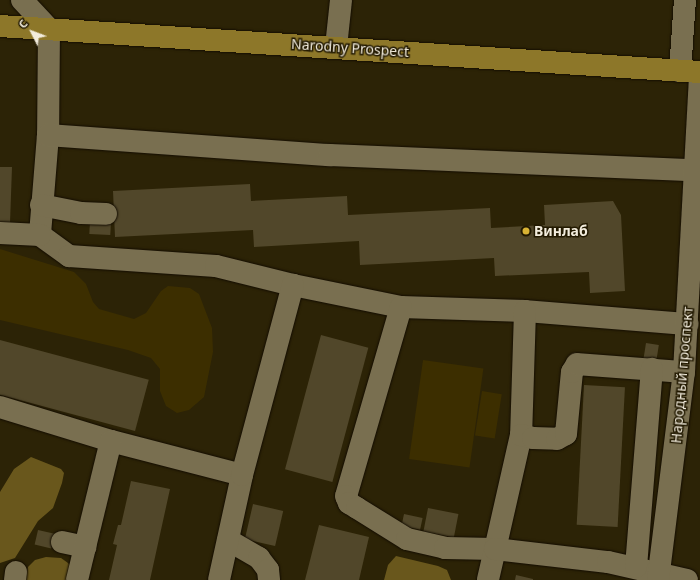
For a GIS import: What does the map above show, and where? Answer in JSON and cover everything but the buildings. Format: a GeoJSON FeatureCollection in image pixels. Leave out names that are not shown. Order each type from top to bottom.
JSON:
{"type":"FeatureCollection","features":[{"type":"Feature","properties":{"kind":"main road","name":"Narodny Prospect"},"geometry":{"type":"LineString","coordinates":[[0,26],[336,47],[693,72]]}},
{"type":"Feature","properties":{"kind":"street"},"geometry":{"type":"LineString","coordinates":[[22,0],[49,29],[48,135],[41,205],[40,235]]}},
{"type":"Feature","properties":{"kind":"street"},"geometry":{"type":"LineString","coordinates":[[336,47],[343,0]]}},
{"type":"Feature","properties":{"kind":"street","name":"Народный проспект"},"geometry":{"type":"LineString","coordinates":[[659,576],[684,372],[687,324],[695,270],[694,170],[698,145],[693,72],[685,0]]}},
{"type":"Feature","properties":{"kind":"street"},"geometry":{"type":"LineString","coordinates":[[48,135],[330,155],[694,170]]}},
{"type":"Feature","properties":{"kind":"street"},"geometry":{"type":"LineString","coordinates":[[41,205],[80,213],[106,214]]}},
{"type":"Feature","properties":{"kind":"street"},"geometry":{"type":"LineString","coordinates":[[0,233],[40,235],[69,256],[216,266],[293,285],[401,307],[525,311],[687,324]]}},
{"type":"Feature","properties":{"kind":"street"},"geometry":{"type":"LineString","coordinates":[[219,580],[242,475],[293,285]]}},
{"type":"Feature","properties":{"kind":"street"},"geometry":{"type":"LineString","coordinates":[[401,307],[346,496],[349,503],[407,539],[445,548],[495,549],[636,567],[659,576],[687,580]]}},
{"type":"Feature","properties":{"kind":"street"},"geometry":{"type":"LineString","coordinates":[[488,580],[521,435],[525,311]]}},
{"type":"Feature","properties":{"kind":"street"},"geometry":{"type":"LineString","coordinates":[[521,435],[533,438],[557,439],[566,434],[572,372],[577,364],[684,372]]}},
{"type":"Feature","properties":{"kind":"street"},"geometry":{"type":"LineString","coordinates":[[636,567],[652,369]]}},
{"type":"Feature","properties":{"kind":"street"},"geometry":{"type":"LineString","coordinates":[[0,407],[111,441],[242,475]]}},
{"type":"Feature","properties":{"kind":"street"},"geometry":{"type":"LineString","coordinates":[[77,580],[111,441]]}},
{"type":"Feature","properties":{"kind":"street"},"geometry":{"type":"LineString","coordinates":[[228,540],[259,558],[268,570],[270,580]]}},
{"type":"Feature","properties":{"kind":"street"},"geometry":{"type":"LineString","coordinates":[[62,542],[85,547]]}},
{"type":"Feature","properties":{"kind":"shaded area"},"geometry":{"type":"Polygon","coordinates":[[[0,249],[74,272],[86,284],[93,302],[99,309],[134,319],[146,313],[161,291],[168,286],[190,288],[199,294],[212,328],[213,352],[204,397],[189,410],[177,413],[166,406],[160,391],[160,369],[151,358],[128,350],[0,320],[0,249]]]}},
{"type":"Feature","properties":{"kind":"shaded area"},"geometry":{"type":"Polygon","coordinates":[[[423,360],[483,368],[469,468],[409,459],[423,360]]]}},
{"type":"Feature","properties":{"kind":"shaded area"},"geometry":{"type":"Polygon","coordinates":[[[482,391],[502,394],[495,439],[475,435],[482,391]]]}},
{"type":"Feature","properties":{"kind":"shaded area"},"geometry":{"type":"Polygon","coordinates":[[[31,457],[61,469],[64,473],[62,483],[53,508],[38,521],[15,558],[0,563],[0,492],[14,469],[31,457]]]}},
{"type":"Feature","properties":{"kind":"shaded area"},"geometry":{"type":"Polygon","coordinates":[[[396,556],[438,566],[447,570],[451,580],[384,580],[388,565],[396,556]]]}},
{"type":"Feature","properties":{"kind":"shaded area"},"geometry":{"type":"Polygon","coordinates":[[[46,557],[61,558],[68,563],[72,569],[71,580],[26,580],[28,567],[35,560],[46,557]]]}},
{"type":"Feature","properties":{"kind":"place","name":"Винлаб"},"geometry":{"type":"Point","coordinates":[526,231]}}]}
